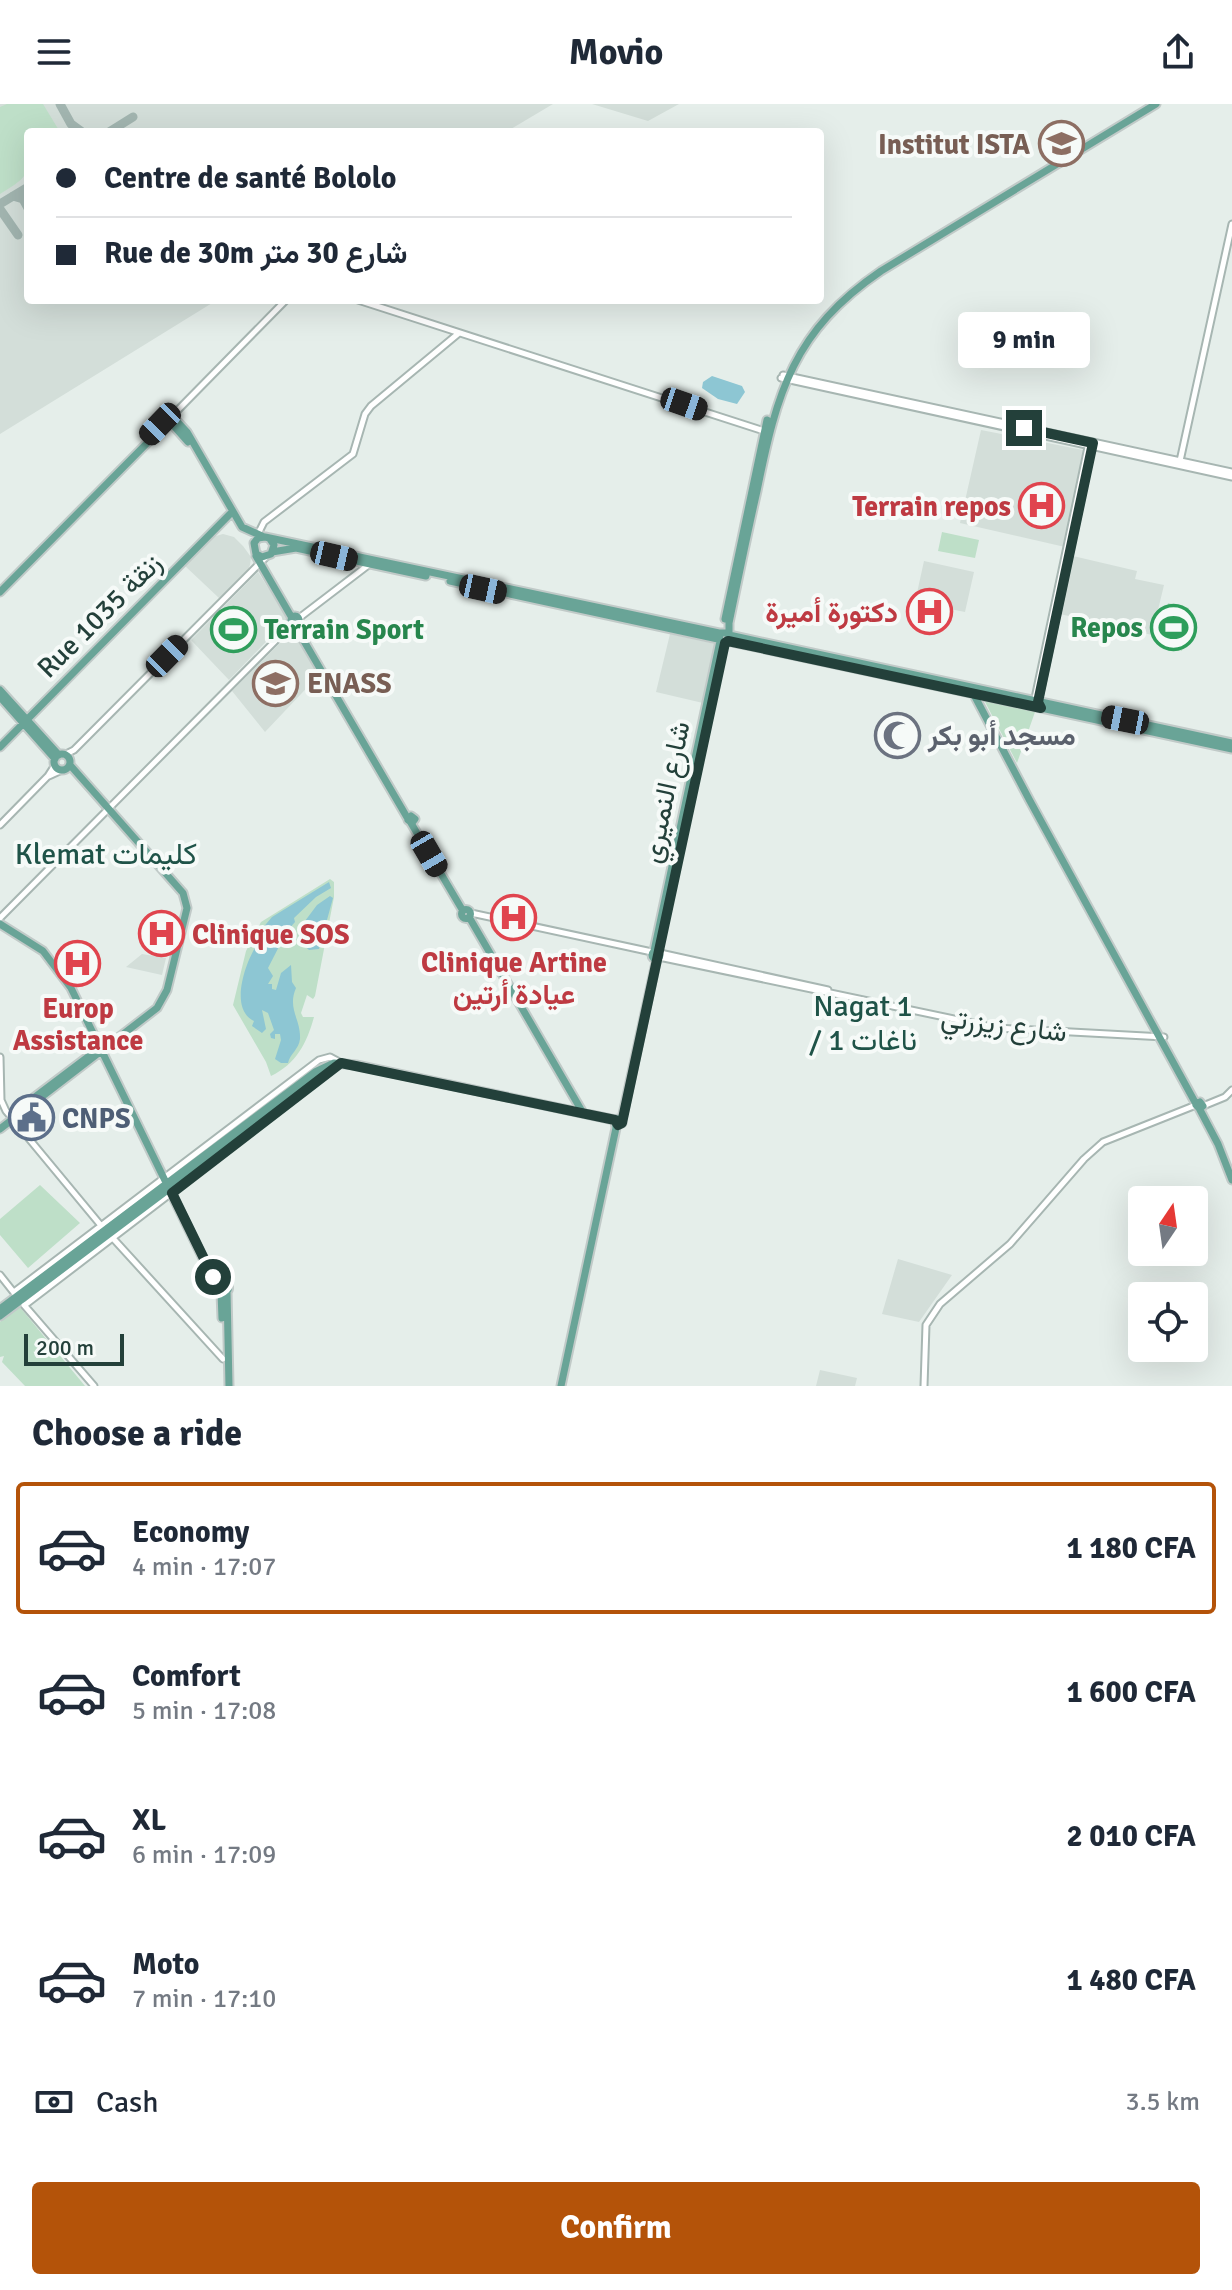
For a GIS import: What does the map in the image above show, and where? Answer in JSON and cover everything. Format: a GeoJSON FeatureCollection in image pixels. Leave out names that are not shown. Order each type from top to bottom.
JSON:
{"type":"FeatureCollection","features":[{"type":"Feature","properties":{"kind":"main road","name":"شارع النميري"},"geometry":{"type":"LineString","coordinates":[[563,1386],[766,432],[784,377],[818,327],[863,283],[1153,104]]}},
{"type":"Feature","properties":{"kind":"main road"},"geometry":{"type":"LineString","coordinates":[[171,421],[187,432],[242,527],[264,537],[1232,746]]}},
{"type":"Feature","properties":{"kind":"main road"},"geometry":{"type":"LineString","coordinates":[[171,421],[189,443],[295,620],[580,1112]]}},
{"type":"Feature","properties":{"kind":"main road"},"geometry":{"type":"LineString","coordinates":[[0,589],[171,421]]}},
{"type":"Feature","properties":{"kind":"main road","name":"Rue 1035 زنقة"},"geometry":{"type":"LineString","coordinates":[[0,747],[230,514]]}},
{"type":"Feature","properties":{"kind":"main road"},"geometry":{"type":"LineString","coordinates":[[254,552],[256,540],[264,537]]}},
{"type":"Feature","properties":{"kind":"main road"},"geometry":{"type":"LineString","coordinates":[[264,537],[274,545],[269,571],[295,620]]}},
{"type":"Feature","properties":{"kind":"main road"},"geometry":{"type":"LineString","coordinates":[[254,552],[270,554],[296,548],[371,562]]}},
{"type":"Feature","properties":{"kind":"main road"},"geometry":{"type":"LineString","coordinates":[[0,690],[62,763],[183,893],[187,905],[167,990],[161,1003],[0,1126]]}},
{"type":"Feature","properties":{"kind":"main road"},"geometry":{"type":"LineString","coordinates":[[975,691],[1232,1169]]}},
{"type":"Feature","properties":{"kind":"main road"},"geometry":{"type":"LineString","coordinates":[[0,697],[25,721]]}},
{"type":"Feature","properties":{"kind":"main road"},"geometry":{"type":"LineString","coordinates":[[0,921],[51,958],[71,988],[221,1288],[227,1386]]}},
{"type":"Feature","properties":{"kind":"main road"},"geometry":{"type":"LineString","coordinates":[[0,1316],[315,1072],[332,1064],[341,1063],[619,1121]]}},
{"type":"Feature","properties":{"kind":"main road"},"geometry":{"type":"LineString","coordinates":[[1199,1105],[1232,1180]]}},
{"type":"Feature","properties":{"kind":"main road"},"geometry":{"type":"LineString","coordinates":[[221,1288],[227,1386]]}},
{"type":"Feature","properties":{"kind":"main road"},"geometry":{"type":"LineString","coordinates":[[0,1309],[19,1299]]}},
{"type":"Feature","properties":{"kind":"street"},"geometry":{"type":"LineString","coordinates":[[1179,463],[1232,224]]}},
{"type":"Feature","properties":{"kind":"street"},"geometry":{"type":"LineString","coordinates":[[171,421],[179,408],[282,304]]}},
{"type":"Feature","properties":{"kind":"street"},"geometry":{"type":"LineString","coordinates":[[370,304],[766,432]]}},
{"type":"Feature","properties":{"kind":"street"},"geometry":{"type":"LineString","coordinates":[[264,537],[264,522],[353,454],[365,414],[371,406],[459,333]]}},
{"type":"Feature","properties":{"kind":"street"},"geometry":{"type":"LineString","coordinates":[[784,377],[1232,474]]}},
{"type":"Feature","properties":{"kind":"street"},"geometry":{"type":"LineString","coordinates":[[1037,704],[1091,444]]}},
{"type":"Feature","properties":{"kind":"street"},"geometry":{"type":"LineString","coordinates":[[249,574],[255,562],[254,552]]}},
{"type":"Feature","properties":{"kind":"street"},"geometry":{"type":"LineString","coordinates":[[0,825],[270,554]]}},
{"type":"Feature","properties":{"kind":"street"},"geometry":{"type":"LineString","coordinates":[[0,921],[295,620],[371,562]]}},
{"type":"Feature","properties":{"kind":"street","name":"شارع زيزرتي"},"geometry":{"type":"LineString","coordinates":[[468,914],[997,1028],[1161,1035]]}},
{"type":"Feature","properties":{"kind":"street"},"geometry":{"type":"LineString","coordinates":[[0,1057],[1,1100],[11,1118],[107,1232],[223,1359]]}},
{"type":"Feature","properties":{"kind":"street"},"geometry":{"type":"LineString","coordinates":[[324,1057],[341,1063],[168,1185],[324,1057]]}},
{"type":"Feature","properties":{"kind":"street"},"geometry":{"type":"LineString","coordinates":[[924,1386],[926,1325],[940,1304],[1010,1244],[1084,1159],[1103,1142],[1225,1097],[1232,1090]]}},
{"type":"Feature","properties":{"kind":"street"},"geometry":{"type":"LineString","coordinates":[[0,1275],[94,1386]]}},
{"type":"Feature","properties":{"kind":"shaded area"},"geometry":{"type":"Polygon","coordinates":[[[0,104],[553,104],[513,128],[24,128],[24,304],[211,304],[0,434],[0,104]]]}},
{"type":"Feature","properties":{"kind":"shaded area"},"geometry":{"type":"Polygon","coordinates":[[[592,104],[679,104],[648,121],[592,104]]]}},
{"type":"Feature","properties":{"kind":"shaded area"},"geometry":{"type":"Polygon","coordinates":[[[981,430],[1083,450],[1065,547],[960,523],[981,430]]]}},
{"type":"Feature","properties":{"kind":"shaded area"},"geometry":{"type":"Polygon","coordinates":[[[223,534],[234,537],[251,557],[245,577],[219,598],[184,565],[212,537],[223,534]]]}},
{"type":"Feature","properties":{"kind":"shaded area"},"geometry":{"type":"Polygon","coordinates":[[[1073,556],[1137,571],[1135,579],[1164,585],[1152,635],[1060,614],[1073,556]]]}},
{"type":"Feature","properties":{"kind":"shaded area"},"geometry":{"type":"Polygon","coordinates":[[[924,561],[974,572],[965,612],[915,602],[924,561]]]}},
{"type":"Feature","properties":{"kind":"shaded area"},"geometry":{"type":"Polygon","coordinates":[[[258,572],[288,619],[229,680],[191,640],[258,572]]]}},
{"type":"Feature","properties":{"kind":"shaded area","name":"ENASS"},"geometry":{"type":"Polygon","coordinates":[[[293,630],[319,675],[265,732],[232,691],[293,630]]]}},
{"type":"Feature","properties":{"kind":"shaded area"},"geometry":{"type":"Polygon","coordinates":[[[670,634],[715,644],[703,703],[656,692],[670,634]]]}},
{"type":"Feature","properties":{"kind":"shaded area","name":"Clinique SOS"},"geometry":{"type":"Polygon","coordinates":[[[152,917],[176,922],[170,944],[147,939],[152,917]]]}},
{"type":"Feature","properties":{"kind":"shaded area","name":"Clinique SOS"},"geometry":{"type":"Polygon","coordinates":[[[142,954],[166,958],[162,975],[126,967],[142,954]]]}},
{"type":"Feature","properties":{"kind":"shaded area"},"geometry":{"type":"Polygon","coordinates":[[[898,1259],[952,1275],[919,1322],[882,1314],[898,1259]]]}},
{"type":"Feature","properties":{"kind":"shaded area"},"geometry":{"type":"Polygon","coordinates":[[[820,1370],[857,1378],[855,1386],[816,1386],[820,1370]]]}},
{"type":"Feature","properties":{"kind":"green space"},"geometry":{"type":"Polygon","coordinates":[[[7,104],[43,104],[58,128],[24,128],[24,176],[0,194],[0,107],[7,104]]]}},
{"type":"Feature","properties":{"kind":"green space"},"geometry":{"type":"Polygon","coordinates":[[[942,532],[979,540],[975,558],[938,551],[942,532]]]}},
{"type":"Feature","properties":{"kind":"green space","name":"Repos"},"geometry":{"type":"Polygon","coordinates":[[[1168,603],[1189,608],[1182,651],[1159,646],[1168,603]]]}},
{"type":"Feature","properties":{"kind":"green space","name":"Terrain Sport"},"geometry":{"type":"Polygon","coordinates":[[[222,621],[244,622],[244,638],[221,636],[222,621]]]}},
{"type":"Feature","properties":{"kind":"green space"},"geometry":{"type":"Polygon","coordinates":[[[984,700],[1035,712],[1017,763],[984,700]]]}},
{"type":"Feature","properties":{"kind":"green space"},"geometry":{"type":"Polygon","coordinates":[[[330,879],[334,882],[334,897],[315,996],[313,999],[307,995],[301,1013],[303,1017],[314,1017],[304,1044],[294,1059],[271,1076],[233,1005],[246,951],[261,922],[330,879]]]}},
{"type":"Feature","properties":{"kind":"green space"},"geometry":{"type":"Polygon","coordinates":[[[40,1185],[80,1223],[28,1268],[0,1235],[0,1219],[40,1185]]]}},
{"type":"Feature","properties":{"kind":"green space"},"geometry":{"type":"Polygon","coordinates":[[[19,1306],[85,1386],[25,1386],[2,1362],[0,1322],[19,1306]]]}},
{"type":"Feature","properties":{"kind":"water"},"geometry":{"type":"Polygon","coordinates":[[[712,376],[742,386],[745,392],[737,404],[718,399],[702,388],[703,382],[712,376]]]}},
{"type":"Feature","properties":{"kind":"water"},"geometry":{"type":"Polygon","coordinates":[[[329,882],[331,888],[316,897],[294,918],[295,922],[268,968],[273,976],[268,984],[276,990],[281,973],[291,965],[292,982],[296,988],[293,1002],[300,1039],[288,1063],[281,1063],[275,1059],[280,1034],[275,1034],[275,1039],[271,1038],[274,1030],[268,1013],[262,1010],[266,1029],[262,1033],[252,1026],[254,1021],[242,1007],[244,974],[256,946],[255,937],[272,917],[329,882]]]}},
{"type":"Feature","properties":{"kind":"water"},"geometry":{"type":"Polygon","coordinates":[[[330,896],[333,898],[319,949],[309,950],[297,939],[303,932],[302,925],[317,905],[330,896]]]}},
{"type":"Feature","properties":{"kind":"taxiway"},"geometry":{"type":"LineString","coordinates":[[60,104],[76,128]]}},
{"type":"Feature","properties":{"kind":"taxiway"},"geometry":{"type":"LineString","coordinates":[[115,128],[133,117]]}},
{"type":"Feature","properties":{"kind":"taxiway"},"geometry":{"type":"LineString","coordinates":[[0,204],[24,189]]}},
{"type":"Feature","properties":{"kind":"taxiway"},"geometry":{"type":"LineString","coordinates":[[13,196],[24,201]]}},
{"type":"Feature","properties":{"kind":"taxiway"},"geometry":{"type":"LineString","coordinates":[[0,209],[18,235]]}},
{"type":"Feature","properties":{"kind":"place","name":"Institut ISTA"},"geometry":{"type":"Point","coordinates":[1061,144]}},
{"type":"Feature","properties":{"kind":"place","name":"Terrain repos"},"geometry":{"type":"Point","coordinates":[1042,506]}},
{"type":"Feature","properties":{"kind":"place","name":"دكتورة أميرة"},"geometry":{"type":"Point","coordinates":[929,612]}},
{"type":"Feature","properties":{"kind":"place","name":"Repos"},"geometry":{"type":"Point","coordinates":[1174,627]}},
{"type":"Feature","properties":{"kind":"place","name":"Terrain Sport"},"geometry":{"type":"Point","coordinates":[233,629]}},
{"type":"Feature","properties":{"kind":"place","name":"ENASS"},"geometry":{"type":"Point","coordinates":[276,683]}},
{"type":"Feature","properties":{"kind":"place","name":"مسجد أبو بكر"},"geometry":{"type":"Point","coordinates":[897,735]}},
{"type":"Feature","properties":{"kind":"place","name":"Clinique Artine عيادة أرتين"},"geometry":{"type":"Point","coordinates":[514,917]}},
{"type":"Feature","properties":{"kind":"place","name":"Clinique SOS"},"geometry":{"type":"Point","coordinates":[161,934]}},
{"type":"Feature","properties":{"kind":"place","name":"Europ Assistance"},"geometry":{"type":"Point","coordinates":[78,964]}},
{"type":"Feature","properties":{"kind":"place","name":"CNPS"},"geometry":{"type":"Point","coordinates":[31,1118]}},
{"type":"Feature","properties":{"kind":"district","name":"Klemat كليمات"},"geometry":{"type":"Point","coordinates":[106,854]}},
{"type":"Feature","properties":{"kind":"district","name":"Nagat 1 / ناغات 1"},"geometry":{"type":"Point","coordinates":[863,1023]}},
{"type":"Feature","properties":{"kind":"route"},"geometry":{"type":"LineString","coordinates":[[213,1277],[172,1193],[341,1063],[615,1120],[618,1125],[622,1123],[725,643],[728,641],[1041,708],[1038,702],[1093,443],[1024,428]]}}]}
